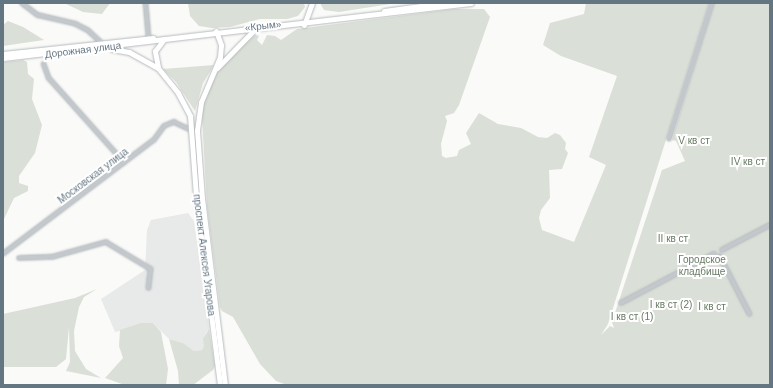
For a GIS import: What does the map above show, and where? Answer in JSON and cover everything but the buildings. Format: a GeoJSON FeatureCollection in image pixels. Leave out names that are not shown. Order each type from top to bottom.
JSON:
{"type":"FeatureCollection","features":[{"type":"Feature","properties":{"kind":"main road"},"geometry":{"type":"LineString","coordinates":[[304,23],[312,3]]}},
{"type":"Feature","properties":{"kind":"main road","name":"«Крым»"},"geometry":{"type":"LineString","coordinates":[[84,46],[168,36],[255,30],[442,3]]}},
{"type":"Feature","properties":{"kind":"main road","name":"«Крым»"},"geometry":{"type":"LineString","coordinates":[[163,40],[471,3]]}},
{"type":"Feature","properties":{"kind":"main road"},"geometry":{"type":"LineString","coordinates":[[214,71],[255,30]]}},
{"type":"Feature","properties":{"kind":"main road","name":"проспект Алексея Угарова"},"geometry":{"type":"LineString","coordinates":[[216,33],[221,46],[220,57],[200,102],[194,130],[225,385]]}},
{"type":"Feature","properties":{"kind":"main road"},"geometry":{"type":"LineString","coordinates":[[158,68],[155,51],[168,36]]}},
{"type":"Feature","properties":{"kind":"main road","name":"Дорожная улица"},"geometry":{"type":"LineString","coordinates":[[3,58],[163,40]]}},
{"type":"Feature","properties":{"kind":"main road","name":"Дорожная улица"},"geometry":{"type":"LineString","coordinates":[[3,54],[84,46]]}},
{"type":"Feature","properties":{"kind":"main road"},"geometry":{"type":"LineString","coordinates":[[93,48],[129,52],[158,68],[184,103],[194,130]]}},
{"type":"Feature","properties":{"kind":"main road","name":"проспект Алексея Угарова"},"geometry":{"type":"LineString","coordinates":[[207,244],[220,385]]}},
{"type":"Feature","properties":{"kind":"street"},"geometry":{"type":"LineString","coordinates":[[22,3],[38,15],[76,24],[88,30],[102,43]]}},
{"type":"Feature","properties":{"kind":"street"},"geometry":{"type":"LineString","coordinates":[[146,3],[149,38]]}},
{"type":"Feature","properties":{"kind":"street"},"geometry":{"type":"LineString","coordinates":[[669,139],[712,3]]}},
{"type":"Feature","properties":{"kind":"street"},"geometry":{"type":"LineString","coordinates":[[44,64],[49,78],[124,162]]}},
{"type":"Feature","properties":{"kind":"street","name":"Московская улица"},"geometry":{"type":"LineString","coordinates":[[3,254],[154,140],[170,122],[174,122],[194,130]]}},
{"type":"Feature","properties":{"kind":"street"},"geometry":{"type":"LineString","coordinates":[[722,250],[770,225]]}},
{"type":"Feature","properties":{"kind":"street"},"geometry":{"type":"LineString","coordinates":[[20,258],[52,257],[106,242],[151,269],[149,288]]}},
{"type":"Feature","properties":{"kind":"street"},"geometry":{"type":"LineString","coordinates":[[621,303],[714,254]]}},
{"type":"Feature","properties":{"kind":"street"},"geometry":{"type":"LineString","coordinates":[[720,256],[750,314]]}},
{"type":"Feature","properties":{"kind":"shaded area"},"geometry":{"type":"Polygon","coordinates":[[[188,213],[194,221],[209,329],[206,333],[202,350],[194,351],[183,343],[169,339],[153,323],[115,332],[101,299],[145,270],[147,230],[151,220],[188,213]]]}},
{"type":"Feature","properties":{"kind":"green space"},"geometry":{"type":"Polygon","coordinates":[[[64,3],[110,3],[102,14],[83,12],[64,3]]]}},
{"type":"Feature","properties":{"kind":"green space"},"geometry":{"type":"Polygon","coordinates":[[[188,3],[304,3],[305,7],[298,16],[287,19],[260,19],[230,27],[212,28],[199,26],[190,16],[188,3]]]}},
{"type":"Feature","properties":{"kind":"green space"},"geometry":{"type":"Polygon","coordinates":[[[320,3],[397,3],[339,12],[324,10],[320,3]]]}},
{"type":"Feature","properties":{"kind":"green space"},"geometry":{"type":"Polygon","coordinates":[[[586,3],[709,3],[608,324],[601,335],[610,326],[614,328],[612,322],[662,170],[685,161],[676,141],[672,140],[714,3],[770,3],[770,385],[287,385],[276,381],[260,364],[233,317],[222,311],[220,307],[207,206],[202,116],[203,102],[218,68],[255,35],[259,36],[257,40],[262,45],[267,35],[275,36],[281,40],[297,29],[454,9],[484,9],[490,17],[459,105],[454,113],[445,116],[447,121],[441,144],[442,156],[446,158],[457,156],[459,150],[471,144],[466,133],[479,113],[498,124],[521,128],[538,137],[547,138],[555,133],[560,135],[566,143],[565,149],[568,153],[562,169],[549,170],[550,198],[541,210],[539,218],[542,230],[574,242],[606,165],[589,157],[617,76],[561,56],[543,45],[550,23],[584,14],[586,3]]]}},
{"type":"Feature","properties":{"kind":"green space"},"geometry":{"type":"Polygon","coordinates":[[[8,21],[23,27],[44,40],[3,46],[3,25],[8,21]]]}},
{"type":"Feature","properties":{"kind":"green space"},"geometry":{"type":"Polygon","coordinates":[[[23,60],[27,62],[28,74],[34,79],[32,99],[42,125],[35,153],[19,176],[19,183],[28,186],[28,191],[14,198],[3,221],[3,62],[23,60]]]}},
{"type":"Feature","properties":{"kind":"green space"},"geometry":{"type":"Polygon","coordinates":[[[214,65],[203,83],[195,111],[176,82],[163,69],[214,65]]]}},
{"type":"Feature","properties":{"kind":"green space"},"geometry":{"type":"Polygon","coordinates":[[[97,289],[84,297],[79,307],[74,331],[75,351],[86,369],[101,378],[66,371],[70,362],[69,327],[66,359],[56,367],[3,367],[3,314],[75,298],[97,289]]]}},
{"type":"Feature","properties":{"kind":"green space"},"geometry":{"type":"Polygon","coordinates":[[[141,323],[153,323],[161,332],[168,369],[166,385],[125,385],[105,378],[123,358],[119,346],[120,330],[141,323]]]}},
{"type":"Feature","properties":{"kind":"green space"},"geometry":{"type":"Polygon","coordinates":[[[209,329],[215,366],[213,370],[193,385],[179,385],[178,371],[169,339],[183,343],[194,351],[202,350],[204,346],[203,339],[209,329]]]}},
{"type":"Feature","properties":{"kind":"park label","name":"V кв ст"},"geometry":{"type":"Point","coordinates":[694,141]}},
{"type":"Feature","properties":{"kind":"park label","name":"IV кв ст"},"geometry":{"type":"Point","coordinates":[748,162]}},
{"type":"Feature","properties":{"kind":"park label","name":"II кв ст"},"geometry":{"type":"Point","coordinates":[673,239]}},
{"type":"Feature","properties":{"kind":"park label","name":"Городское кладбище"},"geometry":{"type":"Point","coordinates":[702,264]}},
{"type":"Feature","properties":{"kind":"park label","name":"I кв ст (2)"},"geometry":{"type":"Point","coordinates":[671,305]}},
{"type":"Feature","properties":{"kind":"park label","name":"I кв ст"},"geometry":{"type":"Point","coordinates":[712,307]}},
{"type":"Feature","properties":{"kind":"park label","name":"I кв ст (1)"},"geometry":{"type":"Point","coordinates":[632,317]}}]}
